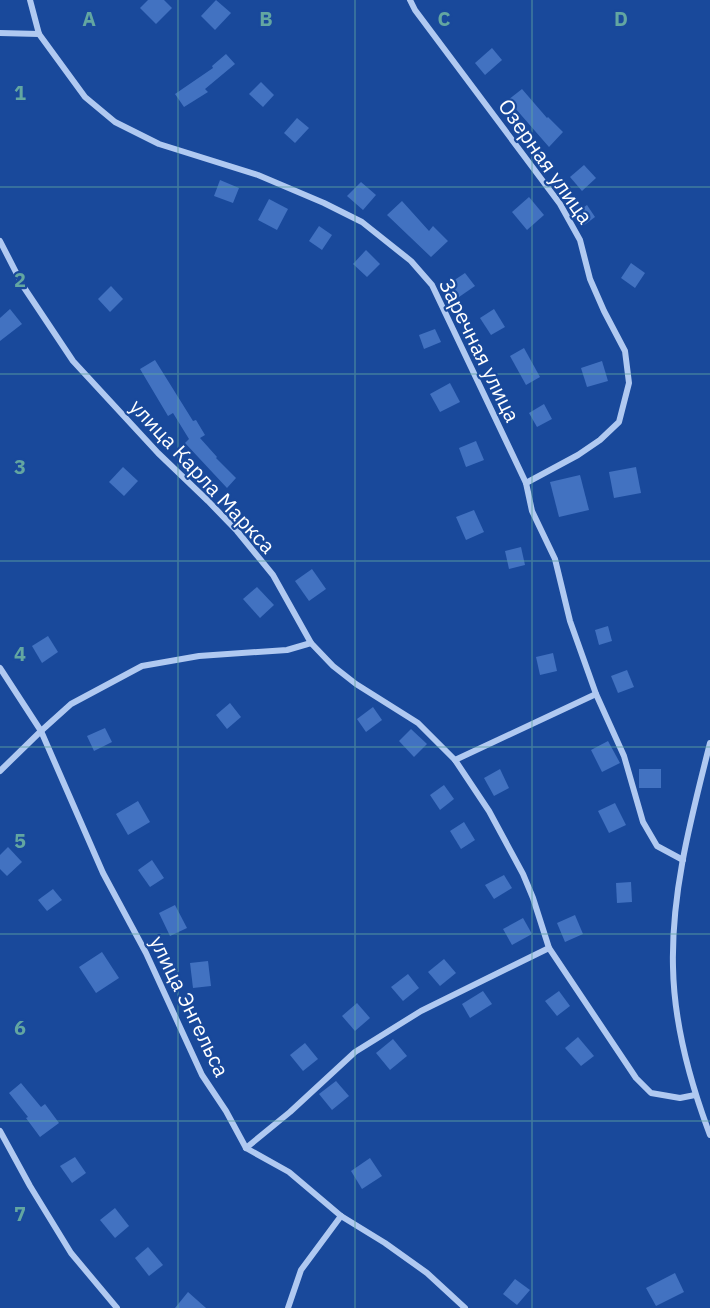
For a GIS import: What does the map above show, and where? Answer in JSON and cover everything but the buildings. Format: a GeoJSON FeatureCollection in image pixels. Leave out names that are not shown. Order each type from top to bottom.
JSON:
{"type":"FeatureCollection","features":[{"type":"Feature","properties":{"kind":"street","name":"Заречная улица"},"geometry":{"type":"LineString","coordinates":[[30,0],[39,34],[86,97],[115,122],[159,144],[258,175],[362,222],[411,261],[432,285],[526,483],[532,511],[555,559],[570,621],[596,694],[624,756],[643,822],[657,846],[683,860]]}},
{"type":"Feature","properties":{"kind":"street","name":"Озерная улица"},"geometry":{"type":"LineString","coordinates":[[410,0],[523,157],[560,204],[580,240],[590,279],[625,351],[629,383],[619,422],[600,440],[526,483]]}},
{"type":"Feature","properties":{"kind":"street"},"geometry":{"type":"LineString","coordinates":[[0,33],[39,34]]}},
{"type":"Feature","properties":{"kind":"street","name":"улица Карла Маркса"},"geometry":{"type":"LineString","coordinates":[[0,241],[23,286],[73,360],[158,453],[237,531],[273,575],[311,643],[333,666],[356,684],[418,723],[454,760],[489,812],[523,874],[549,948],[636,1078],[651,1094],[680,1098],[695,1095]]}},
{"type":"Feature","properties":{"kind":"street"},"geometry":{"type":"LineString","coordinates":[[0,771],[40,730],[72,704],[142,666],[200,657],[287,651],[311,643]]}},
{"type":"Feature","properties":{"kind":"street","name":"улица Энгельса"},"geometry":{"type":"LineString","coordinates":[[0,668],[40,730],[103,873],[146,953],[202,1076],[226,1111],[246,1148]]}},
{"type":"Feature","properties":{"kind":"street"},"geometry":{"type":"LineString","coordinates":[[454,760],[596,694]]}},
{"type":"Feature","properties":{"kind":"street"},"geometry":{"type":"LineString","coordinates":[[710,743],[683,860],[675,913],[673,967],[678,1022],[695,1095],[710,1135]]}},
{"type":"Feature","properties":{"kind":"street"},"geometry":{"type":"LineString","coordinates":[[465,1308],[427,1273],[385,1243],[341,1216],[289,1172],[246,1148],[290,1112],[355,1052],[421,1011],[549,948]]}},
{"type":"Feature","properties":{"kind":"street"},"geometry":{"type":"LineString","coordinates":[[0,1131],[30,1186],[72,1253],[117,1308]]}},
{"type":"Feature","properties":{"kind":"street"},"geometry":{"type":"LineString","coordinates":[[288,1308],[301,1270],[341,1216]]}}]}
